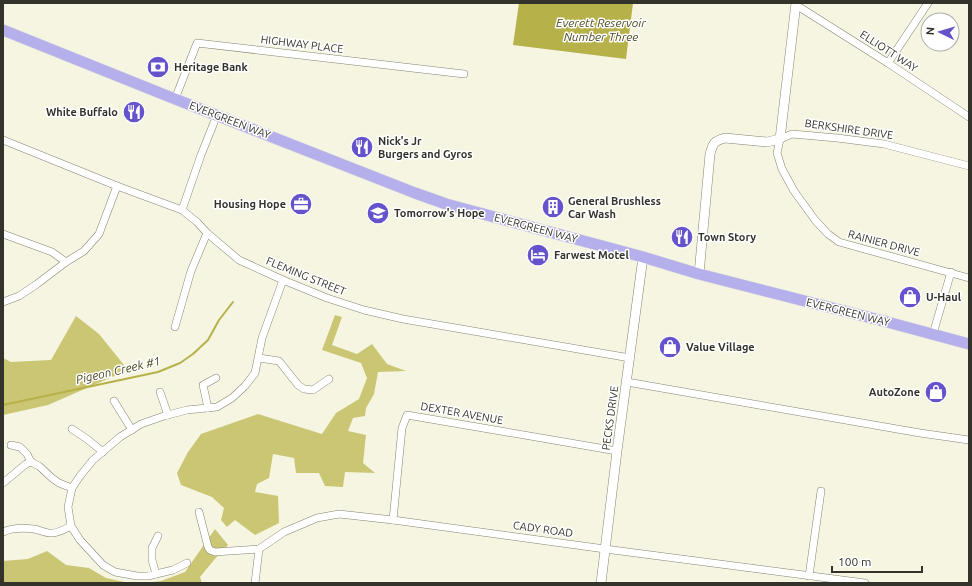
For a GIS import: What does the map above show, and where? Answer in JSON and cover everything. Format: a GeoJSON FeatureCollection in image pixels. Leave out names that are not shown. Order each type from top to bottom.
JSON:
{"type":"FeatureCollection","features":[{"type":"Feature","properties":{"kind":"main road","name":"EVERGREEN WAY"},"geometry":{"type":"LineString","coordinates":[[3,30],[414,193],[446,204],[643,257],[699,274],[969,344]]}},
{"type":"Feature","properties":{"kind":"street"},"geometry":{"type":"LineString","coordinates":[[888,63],[928,3]]}},
{"type":"Feature","properties":{"kind":"street"},"geometry":{"type":"LineString","coordinates":[[780,139],[796,4]]}},
{"type":"Feature","properties":{"kind":"street","name":"ELLIOTT WAY"},"geometry":{"type":"LineString","coordinates":[[796,4],[969,117]]}},
{"type":"Feature","properties":{"kind":"street","name":"HIGHWAY PLACE"},"geometry":{"type":"LineString","coordinates":[[175,99],[197,43],[464,74]]}},
{"type":"Feature","properties":{"kind":"street"},"geometry":{"type":"LineString","coordinates":[[182,210],[201,154],[217,115]]}},
{"type":"Feature","properties":{"kind":"street","name":"BERKSHIRE DRIVE"},"geometry":{"type":"LineString","coordinates":[[699,274],[710,154],[712,144],[718,140],[725,138],[767,142],[792,134],[837,138],[884,144],[969,166]]}},
{"type":"Feature","properties":{"kind":"street","name":"RAINIER DRIVE"},"geometry":{"type":"LineString","coordinates":[[780,139],[778,153],[782,169],[794,191],[815,220],[828,234],[839,242],[969,278]]}},
{"type":"Feature","properties":{"kind":"street","name":"FLEMING STREET"},"geometry":{"type":"LineString","coordinates":[[3,140],[117,186],[182,210],[239,260],[327,298],[364,310],[403,319],[630,358]]}},
{"type":"Feature","properties":{"kind":"street"},"geometry":{"type":"LineString","coordinates":[[3,302],[19,296],[66,262],[84,251],[99,234],[117,186]]}},
{"type":"Feature","properties":{"kind":"street"},"geometry":{"type":"LineString","coordinates":[[175,327],[191,271],[207,233]]}},
{"type":"Feature","properties":{"kind":"street"},"geometry":{"type":"LineString","coordinates":[[3,234],[52,252],[66,262]]}},
{"type":"Feature","properties":{"kind":"street","name":"PECKS DRIVE"},"geometry":{"type":"LineString","coordinates":[[601,583],[643,257]]}},
{"type":"Feature","properties":{"kind":"street"},"geometry":{"type":"LineString","coordinates":[[933,334],[951,272]]}},
{"type":"Feature","properties":{"kind":"street"},"geometry":{"type":"LineString","coordinates":[[187,563],[173,570],[148,576],[137,576],[115,572],[102,565],[80,540],[71,526],[68,507],[72,488],[93,460],[120,436],[141,424],[168,415],[187,410],[216,407],[232,398],[245,386],[255,374],[262,338],[283,280]]}},
{"type":"Feature","properties":{"kind":"street"},"geometry":{"type":"LineString","coordinates":[[259,358],[279,361],[304,389],[313,390],[329,379]]}},
{"type":"Feature","properties":{"kind":"street"},"geometry":{"type":"LineString","coordinates":[[208,408],[203,385],[216,378]]}},
{"type":"Feature","properties":{"kind":"street"},"geometry":{"type":"LineString","coordinates":[[627,382],[919,433],[969,440]]}},
{"type":"Feature","properties":{"kind":"street"},"geometry":{"type":"LineString","coordinates":[[160,392],[168,415]]}},
{"type":"Feature","properties":{"kind":"street"},"geometry":{"type":"LineString","coordinates":[[114,401],[132,430]]}},
{"type":"Feature","properties":{"kind":"street","name":"DEXTER AVENUE"},"geometry":{"type":"LineString","coordinates":[[393,520],[402,428],[407,415],[617,451]]}},
{"type":"Feature","properties":{"kind":"street"},"geometry":{"type":"LineString","coordinates":[[72,429],[102,452]]}},
{"type":"Feature","properties":{"kind":"street"},"geometry":{"type":"LineString","coordinates":[[11,445],[20,447],[31,462],[39,466],[59,483],[72,488]]}},
{"type":"Feature","properties":{"kind":"street"},"geometry":{"type":"LineString","coordinates":[[3,483],[26,464],[31,462]]}},
{"type":"Feature","properties":{"kind":"street"},"geometry":{"type":"LineString","coordinates":[[809,576],[821,491]]}},
{"type":"Feature","properties":{"kind":"street"},"geometry":{"type":"LineString","coordinates":[[200,512],[208,548],[210,550],[215,552],[259,549],[255,583]]}},
{"type":"Feature","properties":{"kind":"street","name":"CADY ROAD"},"geometry":{"type":"LineString","coordinates":[[259,549],[284,532],[317,518],[339,514],[865,583]]}},
{"type":"Feature","properties":{"kind":"street"},"geometry":{"type":"LineString","coordinates":[[3,532],[8,529],[36,529],[50,533],[58,532],[71,526]]}},
{"type":"Feature","properties":{"kind":"street"},"geometry":{"type":"LineString","coordinates":[[156,574],[152,560],[152,548],[158,536]]}},
{"type":"Feature","properties":{"kind":"shaded area"},"geometry":{"type":"Polygon","coordinates":[[[335,315],[342,317],[332,345],[357,354],[372,344],[387,364],[406,371],[378,372],[374,394],[366,408],[365,416],[353,418],[348,431],[366,435],[363,463],[375,473],[345,472],[343,487],[325,486],[319,473],[296,473],[294,458],[273,454],[269,478],[257,484],[255,492],[278,496],[279,523],[255,535],[235,520],[227,527],[221,520],[224,508],[212,497],[181,485],[177,473],[188,452],[201,434],[258,414],[322,434],[336,413],[359,399],[367,378],[361,363],[322,350],[335,315]]]}},
{"type":"Feature","properties":{"kind":"shaded area"},"geometry":{"type":"Polygon","coordinates":[[[76,316],[99,334],[128,370],[48,405],[3,415],[3,358],[11,362],[51,360],[76,316]]]}},
{"type":"Feature","properties":{"kind":"shaded area"},"geometry":{"type":"Polygon","coordinates":[[[215,529],[228,545],[200,577],[202,583],[145,583],[161,581],[185,572],[215,529]]]}},
{"type":"Feature","properties":{"kind":"shaded area"},"geometry":{"type":"Polygon","coordinates":[[[47,551],[66,565],[89,568],[106,578],[129,583],[3,583],[3,561],[28,559],[47,551]]]}},
{"type":"Feature","properties":{"kind":"water","name":"Everett Reservoir Number Three"},"geometry":{"type":"Polygon","coordinates":[[[519,3],[633,3],[626,59],[513,45],[519,3]]]}},
{"type":"Feature","properties":{"kind":"waterway","name":"Pigeon Creek #1"},"geometry":{"type":"LineString","coordinates":[[3,405],[158,372],[180,363],[193,354],[208,340],[219,320],[233,302]]}},
{"type":"Feature","properties":{"kind":"place","name":"Heritage Bank"},"geometry":{"type":"Point","coordinates":[158,67]}},
{"type":"Feature","properties":{"kind":"place","name":"White Buffalo"},"geometry":{"type":"Point","coordinates":[134,112]}},
{"type":"Feature","properties":{"kind":"place","name":"Nick's Jr Burgers and Gyros"},"geometry":{"type":"Point","coordinates":[362,147]}},
{"type":"Feature","properties":{"kind":"place","name":"Housing Hope"},"geometry":{"type":"Point","coordinates":[301,204]}},
{"type":"Feature","properties":{"kind":"place","name":"General Brushless Car Wash"},"geometry":{"type":"Point","coordinates":[553,207]}},
{"type":"Feature","properties":{"kind":"place","name":"Tomorrow's Hope"},"geometry":{"type":"Point","coordinates":[378,213]}},
{"type":"Feature","properties":{"kind":"place","name":"Town Story"},"geometry":{"type":"Point","coordinates":[682,237]}},
{"type":"Feature","properties":{"kind":"place","name":"Farwest Motel"},"geometry":{"type":"Point","coordinates":[538,255]}},
{"type":"Feature","properties":{"kind":"place","name":"U-Haul"},"geometry":{"type":"Point","coordinates":[910,297]}},
{"type":"Feature","properties":{"kind":"place","name":"Value Village"},"geometry":{"type":"Point","coordinates":[670,347]}},
{"type":"Feature","properties":{"kind":"place","name":"AutoZone"},"geometry":{"type":"Point","coordinates":[936,392]}}]}
